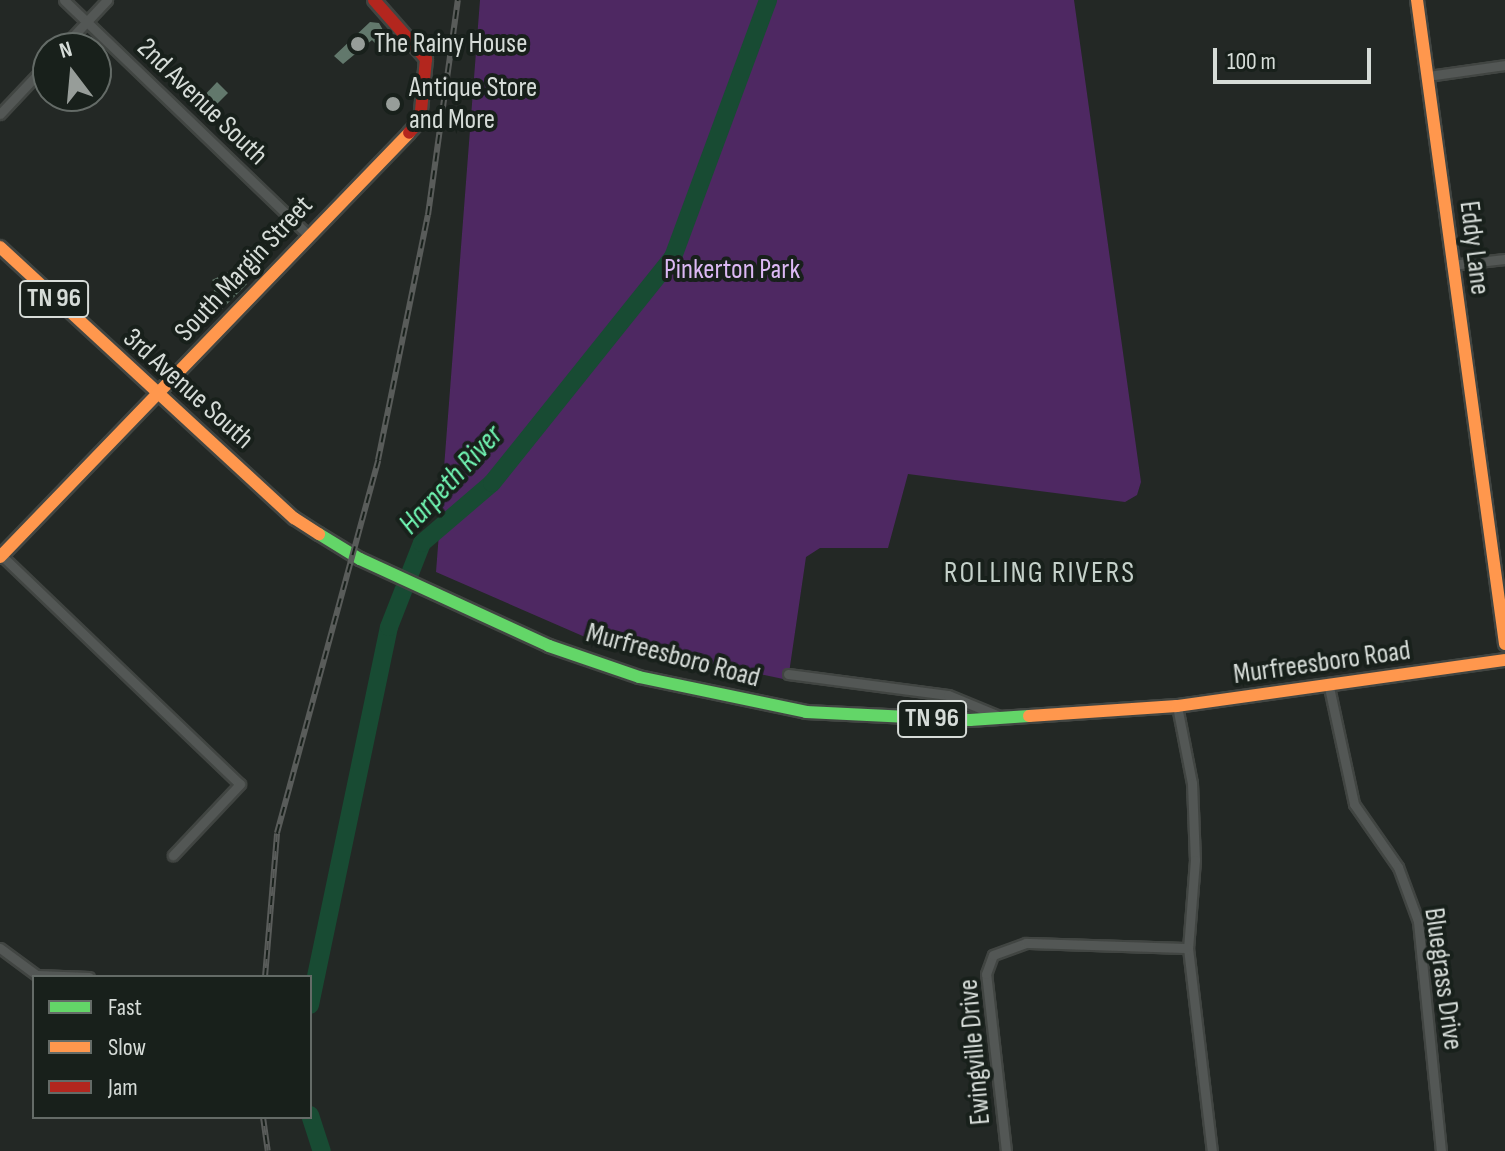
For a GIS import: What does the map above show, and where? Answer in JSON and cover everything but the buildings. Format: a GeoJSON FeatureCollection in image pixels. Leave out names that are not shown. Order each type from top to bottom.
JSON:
{"type":"FeatureCollection","features":[{"type":"Feature","properties":{"kind":"main road","name":"South Margin Street"},"geometry":{"type":"LineString","coordinates":[[1,555],[420,121],[428,70],[421,49],[374,0]]}},
{"type":"Feature","properties":{"kind":"main road","name":"Eddy Lane"},"geometry":{"type":"LineString","coordinates":[[1417,0],[1505,644]]}},
{"type":"Feature","properties":{"kind":"main road","name":"3rd Avenue South"},"geometry":{"type":"LineString","coordinates":[[0,247],[294,518],[356,556]]}},
{"type":"Feature","properties":{"kind":"main road","name":"Murfreesboro Road"},"geometry":{"type":"LineString","coordinates":[[356,556],[549,646],[714,695],[880,719],[1002,718],[1177,706],[1505,660]]}},
{"type":"Feature","properties":{"kind":"street","name":"2nd Avenue South"},"geometry":{"type":"LineString","coordinates":[[64,0],[309,236]]}},
{"type":"Feature","properties":{"kind":"street"},"geometry":{"type":"LineString","coordinates":[[76,32],[107,0]]}},
{"type":"Feature","properties":{"kind":"street"},"geometry":{"type":"LineString","coordinates":[[1428,76],[1505,65]]}},
{"type":"Feature","properties":{"kind":"street"},"geometry":{"type":"LineString","coordinates":[[0,114],[32,80]]}},
{"type":"Feature","properties":{"kind":"street"},"geometry":{"type":"LineString","coordinates":[[1451,265],[1505,259]]}},
{"type":"Feature","properties":{"kind":"street"},"geometry":{"type":"LineString","coordinates":[[1,555],[240,784],[173,855]]}},
{"type":"Feature","properties":{"kind":"street","name":"Murfreesboro Road"},"geometry":{"type":"LineString","coordinates":[[788,674],[948,695],[1002,718]]}},
{"type":"Feature","properties":{"kind":"street","name":"Bluegrass Drive"},"geometry":{"type":"LineString","coordinates":[[1329,687],[1354,804],[1398,867],[1418,921],[1441,1151]]}},
{"type":"Feature","properties":{"kind":"street"},"geometry":{"type":"LineString","coordinates":[[1177,706],[1192,783],[1188,948],[1212,1151]]}},
{"type":"Feature","properties":{"kind":"street","name":"Ewingville Drive"},"geometry":{"type":"LineString","coordinates":[[1006,1151],[986,974],[993,955],[1026,943],[1188,948]]}},
{"type":"Feature","properties":{"kind":"street"},"geometry":{"type":"LineString","coordinates":[[0,948],[37,975]]}},
{"type":"Feature","properties":{"kind":"green space","name":"Pinkerton Park"},"geometry":{"type":"Polygon","coordinates":[[[480,0],[1074,0],[1141,482],[1137,495],[1125,502],[908,474],[888,548],[820,548],[806,557],[788,680],[585,637],[436,572],[480,0]]]}},
{"type":"Feature","properties":{"kind":"waterway","name":"Harpeth River"},"geometry":{"type":"LineString","coordinates":[[312,995],[389,627],[422,543],[492,483],[673,257],[768,0]]}},
{"type":"Feature","properties":{"kind":"waterway","name":"Harpeth River"},"geometry":{"type":"LineString","coordinates":[[311,1119],[322,1151]]}},
{"type":"Feature","properties":{"kind":"railway"},"geometry":{"type":"LineString","coordinates":[[265,975],[277,833],[378,460],[428,215],[458,0]]}},
{"type":"Feature","properties":{"kind":"railway"},"geometry":{"type":"LineString","coordinates":[[263,1119],[268,1151]]}},
{"type":"Feature","properties":{"kind":"traffic: fast"},"geometry":{"type":"LineString","coordinates":[[319,534],[360,559],[549,646],[639,677],[806,712],[970,720],[1029,716]]}},
{"type":"Feature","properties":{"kind":"traffic: slow"},"geometry":{"type":"LineString","coordinates":[[1417,0],[1505,644]]}},
{"type":"Feature","properties":{"kind":"traffic: slow"},"geometry":{"type":"LineString","coordinates":[[0,557],[409,133]]}},
{"type":"Feature","properties":{"kind":"traffic: slow"},"geometry":{"type":"LineString","coordinates":[[0,247],[294,518],[319,534]]}},
{"type":"Feature","properties":{"kind":"traffic: slow"},"geometry":{"type":"LineString","coordinates":[[1029,716],[1177,706],[1505,660]]}},
{"type":"Feature","properties":{"kind":"traffic: jam"},"geometry":{"type":"LineString","coordinates":[[374,0],[426,59],[420,121],[409,133]]}},
{"type":"Feature","properties":{"kind":"place","name":"The Rainy House"},"geometry":{"type":"Point","coordinates":[358,44]}},
{"type":"Feature","properties":{"kind":"place","name":"Antique Store and More"},"geometry":{"type":"Point","coordinates":[393,104]}},
{"type":"Feature","properties":{"kind":"district","name":"ROLLING RIVERS"},"geometry":{"type":"Point","coordinates":[1040,573]}}]}
